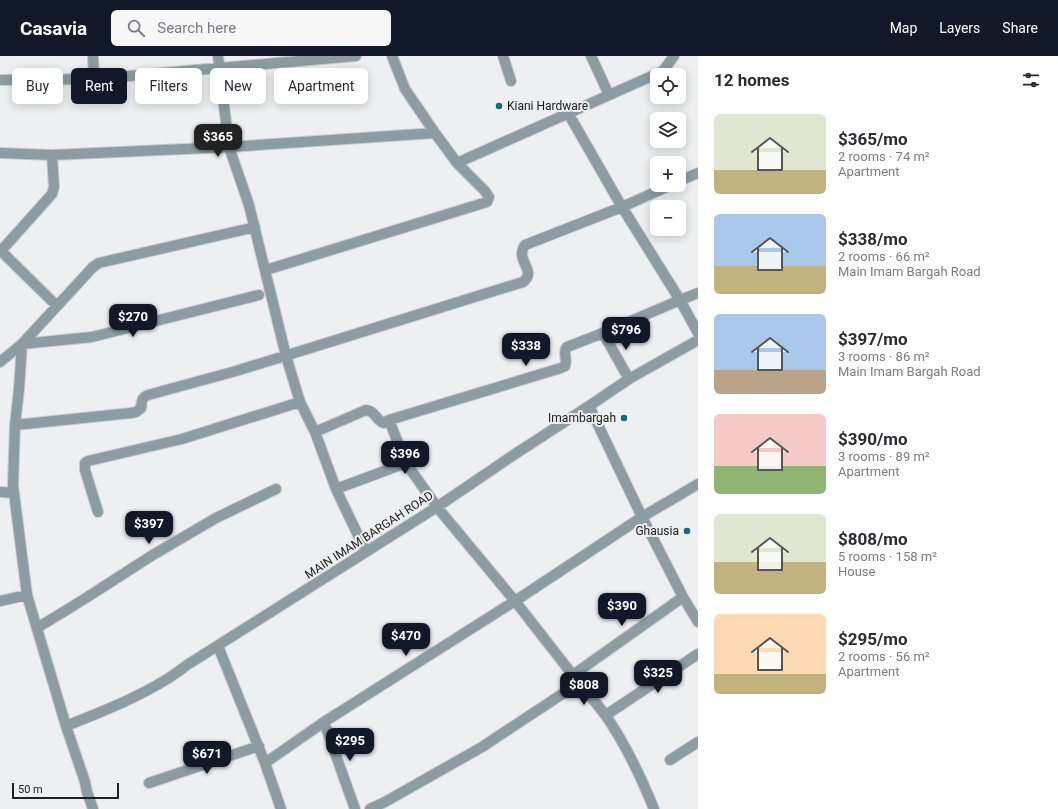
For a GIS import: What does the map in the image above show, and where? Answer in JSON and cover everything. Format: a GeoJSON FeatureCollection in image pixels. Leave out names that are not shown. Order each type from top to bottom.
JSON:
{"type":"FeatureCollection","features":[{"type":"Feature","properties":{"kind":"street"},"geometry":{"type":"LineString","coordinates":[[93,56],[94,68]]}},
{"type":"Feature","properties":{"kind":"street"},"geometry":{"type":"LineString","coordinates":[[218,56],[219,68],[356,56]]}},
{"type":"Feature","properties":{"kind":"street"},"geometry":{"type":"LineString","coordinates":[[266,270],[487,202],[488,197],[485,191],[457,163],[405,89],[392,56]]}},
{"type":"Feature","properties":{"kind":"street"},"geometry":{"type":"LineString","coordinates":[[503,56],[511,81]]}},
{"type":"Feature","properties":{"kind":"street"},"geometry":{"type":"LineString","coordinates":[[591,56],[609,95]]}},
{"type":"Feature","properties":{"kind":"street"},"geometry":{"type":"LineString","coordinates":[[457,163],[663,71],[671,59]]}},
{"type":"Feature","properties":{"kind":"street"},"geometry":{"type":"LineString","coordinates":[[127,76],[210,69]]}},
{"type":"Feature","properties":{"kind":"street"},"geometry":{"type":"LineString","coordinates":[[0,80],[71,79]]}},
{"type":"Feature","properties":{"kind":"street"},"geometry":{"type":"LineString","coordinates":[[224,104],[229,147],[249,205],[286,356],[300,402],[315,432],[336,489],[366,552]]}},
{"type":"Feature","properties":{"kind":"street"},"geometry":{"type":"LineString","coordinates":[[568,113],[622,207],[680,300],[698,332]]}},
{"type":"Feature","properties":{"kind":"street"},"geometry":{"type":"LineString","coordinates":[[0,153],[52,155],[229,147],[435,132]]}},
{"type":"Feature","properties":{"kind":"street"},"geometry":{"type":"LineString","coordinates":[[52,155],[54,187],[52,194],[0,251],[57,306]]}},
{"type":"Feature","properties":{"kind":"street"},"geometry":{"type":"LineString","coordinates":[[686,178],[698,172]]}},
{"type":"Feature","properties":{"kind":"street"},"geometry":{"type":"LineString","coordinates":[[16,425],[131,414],[141,408],[143,397],[148,395],[286,356],[523,282],[527,278],[528,273],[522,256],[522,250],[525,245],[622,207],[655,192]]}},
{"type":"Feature","properties":{"kind":"street"},"geometry":{"type":"LineString","coordinates":[[0,362],[22,344],[93,267],[99,263],[255,227]]}},
{"type":"Feature","properties":{"kind":"street"},"geometry":{"type":"LineString","coordinates":[[315,432],[366,410],[373,412],[382,423],[384,423],[389,420],[561,368],[565,366],[566,363],[564,352],[567,347],[698,293]]}},
{"type":"Feature","properties":{"kind":"street"},"geometry":{"type":"LineString","coordinates":[[22,344],[92,337],[259,295]]}},
{"type":"Feature","properties":{"kind":"street"},"geometry":{"type":"LineString","coordinates":[[603,333],[629,379]]}},
{"type":"Feature","properties":{"kind":"street","name":"MAIN IMAM BARGAH ROAD"},"geometry":{"type":"LineString","coordinates":[[66,726],[105,711],[168,679],[187,665],[438,507],[629,379],[698,340]]}},
{"type":"Feature","properties":{"kind":"street"},"geometry":{"type":"LineString","coordinates":[[22,344],[13,485],[27,595],[92,809]]}},
{"type":"Feature","properties":{"kind":"street"},"geometry":{"type":"LineString","coordinates":[[98,512],[85,470],[85,463],[88,461],[182,439],[300,402]]}},
{"type":"Feature","properties":{"kind":"street"},"geometry":{"type":"LineString","coordinates":[[589,406],[642,518],[683,597],[698,622]]}},
{"type":"Feature","properties":{"kind":"street"},"geometry":{"type":"LineString","coordinates":[[389,420],[406,463],[438,507],[606,715],[627,750],[647,789],[654,809]]}},
{"type":"Feature","properties":{"kind":"street"},"geometry":{"type":"LineString","coordinates":[[336,489],[406,463]]}},
{"type":"Feature","properties":{"kind":"street"},"geometry":{"type":"LineString","coordinates":[[265,763],[324,722],[515,601],[642,518],[698,484]]}},
{"type":"Feature","properties":{"kind":"street"},"geometry":{"type":"LineString","coordinates":[[37,628],[151,556],[216,518],[276,489]]}},
{"type":"Feature","properties":{"kind":"street"},"geometry":{"type":"LineString","coordinates":[[0,492],[14,493]]}},
{"type":"Feature","properties":{"kind":"street"},"geometry":{"type":"LineString","coordinates":[[0,601],[27,595]]}},
{"type":"Feature","properties":{"kind":"street"},"geometry":{"type":"LineString","coordinates":[[370,809],[387,806],[482,747],[576,679],[683,597]]}},
{"type":"Feature","properties":{"kind":"street"},"geometry":{"type":"LineString","coordinates":[[218,646],[259,746],[281,809]]}},
{"type":"Feature","properties":{"kind":"street"},"geometry":{"type":"LineString","coordinates":[[606,715],[698,654]]}},
{"type":"Feature","properties":{"kind":"street"},"geometry":{"type":"LineString","coordinates":[[324,722],[355,809]]}},
{"type":"Feature","properties":{"kind":"street"},"geometry":{"type":"LineString","coordinates":[[670,760],[698,742]]}},
{"type":"Feature","properties":{"kind":"street"},"geometry":{"type":"LineString","coordinates":[[149,783],[259,746]]}},
{"type":"Feature","properties":{"kind":"place","name":"Kiani Hardware"},"geometry":{"type":"Point","coordinates":[499,106]}},
{"type":"Feature","properties":{"kind":"place","name":"Imambargah"},"geometry":{"type":"Point","coordinates":[624,418]}},
{"type":"Feature","properties":{"kind":"place","name":"Ghausia"},"geometry":{"type":"Point","coordinates":[687,531]}}]}
